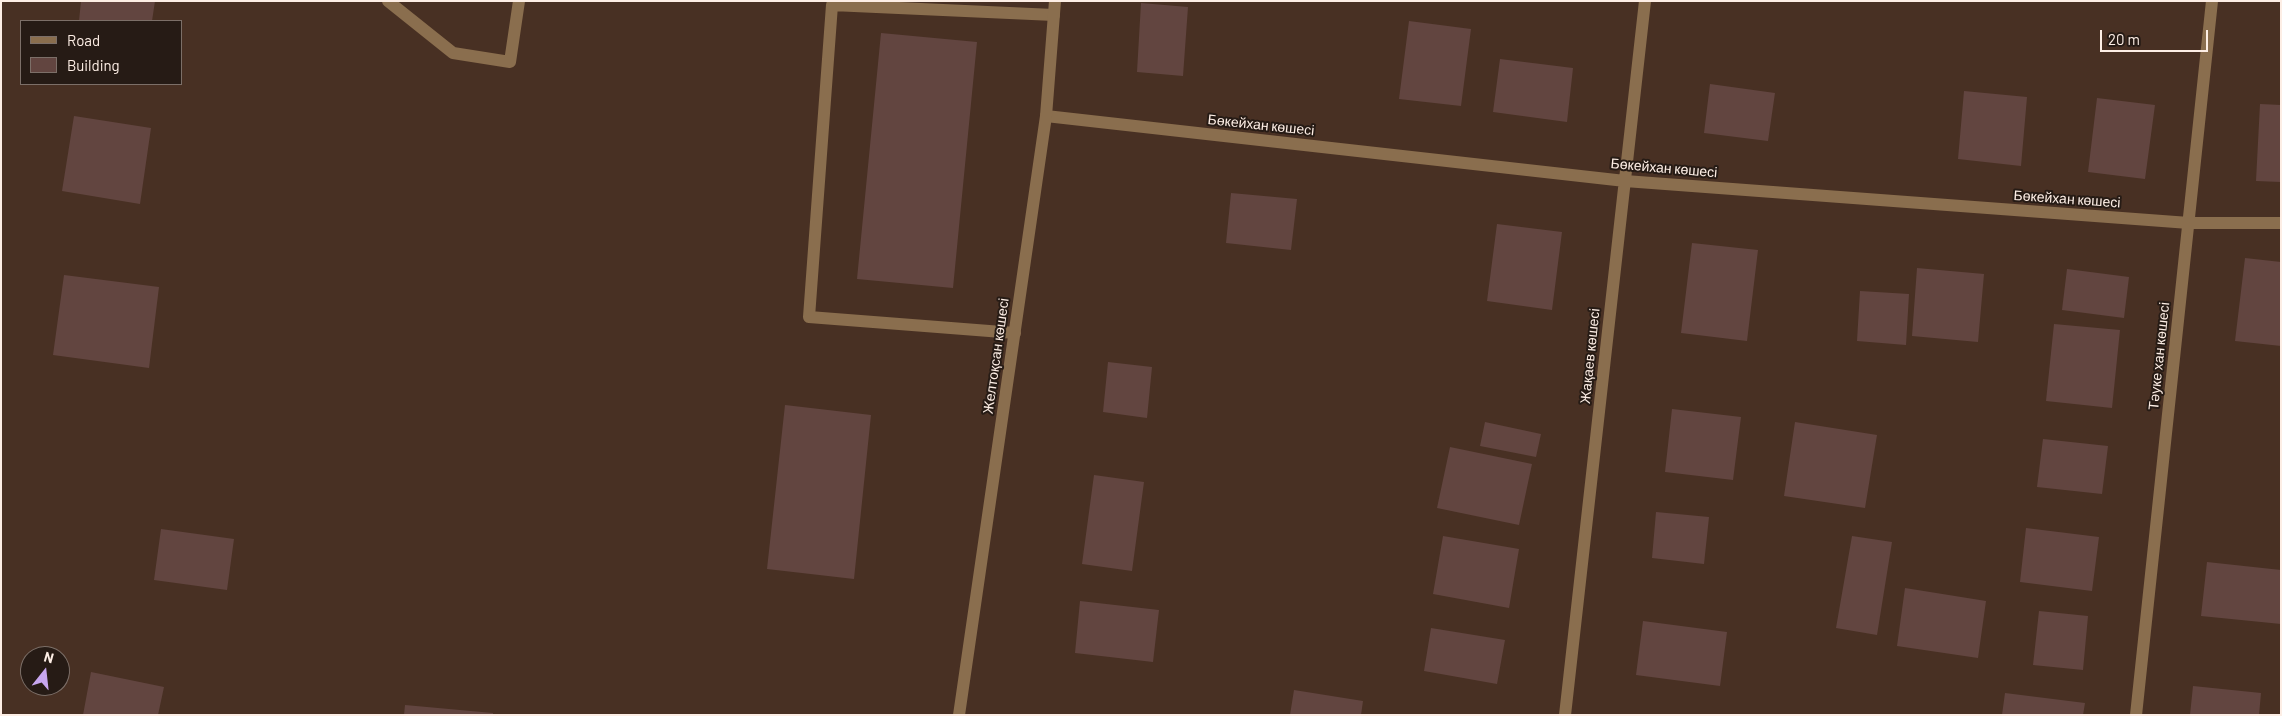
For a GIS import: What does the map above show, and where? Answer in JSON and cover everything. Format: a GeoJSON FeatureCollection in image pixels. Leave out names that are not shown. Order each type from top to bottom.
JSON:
{"type":"FeatureCollection","features":[{"type":"Feature","properties":{"kind":"street"},"geometry":{"type":"LineString","coordinates":[[388,1],[453,53],[510,62],[519,1]]}},
{"type":"Feature","properties":{"kind":"street","name":"Желтоқсан көшесі"},"geometry":{"type":"LineString","coordinates":[[959,715],[1046,116],[1054,1]]}},
{"type":"Feature","properties":{"kind":"street","name":"Жақаев көшесі"},"geometry":{"type":"LineString","coordinates":[[1565,715],[1646,1]]}},
{"type":"Feature","properties":{"kind":"street","name":"Тәуке хан көшесі"},"geometry":{"type":"LineString","coordinates":[[2136,715],[2212,1]]}},
{"type":"Feature","properties":{"kind":"street"},"geometry":{"type":"LineString","coordinates":[[1014,333],[809,317],[832,5],[1054,15]]}},
{"type":"Feature","properties":{"kind":"street","name":"Бөкейхан көшесі"},"geometry":{"type":"LineString","coordinates":[[1046,116],[1625,181],[2189,223],[2281,223]]}},
{"type":"Feature","properties":{"kind":"building"},"geometry":{"type":"Polygon","coordinates":[[[81,1],[155,1],[152,20],[79,20],[81,1]]]}},
{"type":"Feature","properties":{"kind":"building"},"geometry":{"type":"Polygon","coordinates":[[[1141,3],[1188,7],[1183,76],[1137,72],[1141,3]]]}},
{"type":"Feature","properties":{"kind":"building"},"geometry":{"type":"Polygon","coordinates":[[[1409,21],[1471,29],[1461,106],[1399,99],[1409,21]]]}},
{"type":"Feature","properties":{"kind":"building"},"geometry":{"type":"Polygon","coordinates":[[[881,33],[977,42],[953,288],[857,279],[881,33]]]}},
{"type":"Feature","properties":{"kind":"building"},"geometry":{"type":"Polygon","coordinates":[[[1500,59],[1573,68],[1567,122],[1493,112],[1500,59]]]}},
{"type":"Feature","properties":{"kind":"building"},"geometry":{"type":"Polygon","coordinates":[[[1710,84],[1775,93],[1768,141],[1704,133],[1710,84]]]}},
{"type":"Feature","properties":{"kind":"building"},"geometry":{"type":"Polygon","coordinates":[[[1964,91],[2027,97],[2021,166],[1958,159],[1964,91]]]}},
{"type":"Feature","properties":{"kind":"building"},"geometry":{"type":"Polygon","coordinates":[[[2097,98],[2155,105],[2145,179],[2088,172],[2097,98]]]}},
{"type":"Feature","properties":{"kind":"building"},"geometry":{"type":"Polygon","coordinates":[[[2260,104],[2281,105],[2281,182],[2256,181],[2260,104]]]}},
{"type":"Feature","properties":{"kind":"building"},"geometry":{"type":"Polygon","coordinates":[[[74,116],[151,128],[140,204],[62,191],[74,116]]]}},
{"type":"Feature","properties":{"kind":"building"},"geometry":{"type":"Polygon","coordinates":[[[1231,193],[1297,199],[1291,250],[1226,243],[1231,193]]]}},
{"type":"Feature","properties":{"kind":"building"},"geometry":{"type":"Polygon","coordinates":[[[1497,224],[1562,232],[1552,310],[1487,301],[1497,224]]]}},
{"type":"Feature","properties":{"kind":"building"},"geometry":{"type":"Polygon","coordinates":[[[1692,243],[1758,250],[1747,341],[1681,333],[1692,243]]]}},
{"type":"Feature","properties":{"kind":"building"},"geometry":{"type":"Polygon","coordinates":[[[2245,258],[2281,262],[2281,346],[2235,341],[2245,258]]]}},
{"type":"Feature","properties":{"kind":"building"},"geometry":{"type":"Polygon","coordinates":[[[1917,268],[1984,274],[1978,342],[1912,336],[1917,268]]]}},
{"type":"Feature","properties":{"kind":"building"},"geometry":{"type":"Polygon","coordinates":[[[2067,269],[2129,277],[2124,318],[2062,310],[2067,269]]]}},
{"type":"Feature","properties":{"kind":"building"},"geometry":{"type":"Polygon","coordinates":[[[64,275],[159,287],[149,368],[53,355],[64,275]]]}},
{"type":"Feature","properties":{"kind":"building"},"geometry":{"type":"Polygon","coordinates":[[[1860,291],[1909,294],[1906,345],[1857,341],[1860,291]]]}},
{"type":"Feature","properties":{"kind":"building"},"geometry":{"type":"Polygon","coordinates":[[[2054,324],[2120,330],[2112,408],[2046,401],[2054,324]]]}},
{"type":"Feature","properties":{"kind":"building"},"geometry":{"type":"Polygon","coordinates":[[[1108,362],[1152,367],[1147,418],[1103,412],[1108,362]]]}},
{"type":"Feature","properties":{"kind":"building"},"geometry":{"type":"Polygon","coordinates":[[[785,405],[871,415],[854,579],[767,569],[785,405]]]}},
{"type":"Feature","properties":{"kind":"building"},"geometry":{"type":"Polygon","coordinates":[[[1672,409],[1741,417],[1733,480],[1665,472],[1672,409]]]}},
{"type":"Feature","properties":{"kind":"building"},"geometry":{"type":"Polygon","coordinates":[[[1485,422],[1541,434],[1536,457],[1480,446],[1485,422]]]}},
{"type":"Feature","properties":{"kind":"building"},"geometry":{"type":"Polygon","coordinates":[[[1795,422],[1877,435],[1865,508],[1784,496],[1795,422]]]}},
{"type":"Feature","properties":{"kind":"building"},"geometry":{"type":"Polygon","coordinates":[[[2043,439],[2108,446],[2102,494],[2037,487],[2043,439]]]}},
{"type":"Feature","properties":{"kind":"building"},"geometry":{"type":"Polygon","coordinates":[[[1450,447],[1532,464],[1519,525],[1437,508],[1450,447]]]}},
{"type":"Feature","properties":{"kind":"building"},"geometry":{"type":"Polygon","coordinates":[[[1094,475],[1144,482],[1132,571],[1082,564],[1094,475]]]}},
{"type":"Feature","properties":{"kind":"building"},"geometry":{"type":"Polygon","coordinates":[[[1656,512],[1709,517],[1704,564],[1652,558],[1656,512]]]}},
{"type":"Feature","properties":{"kind":"building"},"geometry":{"type":"Polygon","coordinates":[[[2026,528],[2099,537],[2092,591],[2020,582],[2026,528]]]}},
{"type":"Feature","properties":{"kind":"building"},"geometry":{"type":"Polygon","coordinates":[[[161,529],[234,539],[227,590],[154,580],[161,529]]]}},
{"type":"Feature","properties":{"kind":"building"},"geometry":{"type":"Polygon","coordinates":[[[1443,536],[1519,549],[1509,608],[1433,594],[1443,536]]]}},
{"type":"Feature","properties":{"kind":"building"},"geometry":{"type":"Polygon","coordinates":[[[1852,536],[1892,542],[1877,635],[1836,628],[1852,536]]]}},
{"type":"Feature","properties":{"kind":"building"},"geometry":{"type":"Polygon","coordinates":[[[2207,562],[2281,570],[2281,624],[2201,616],[2207,562]]]}},
{"type":"Feature","properties":{"kind":"building"},"geometry":{"type":"Polygon","coordinates":[[[1905,588],[1986,601],[1978,658],[1897,646],[1905,588]]]}},
{"type":"Feature","properties":{"kind":"building"},"geometry":{"type":"Polygon","coordinates":[[[1080,601],[1159,610],[1153,662],[1075,653],[1080,601]]]}},
{"type":"Feature","properties":{"kind":"building"},"geometry":{"type":"Polygon","coordinates":[[[2039,611],[2088,616],[2083,670],[2033,665],[2039,611]]]}},
{"type":"Feature","properties":{"kind":"building"},"geometry":{"type":"Polygon","coordinates":[[[1643,621],[1727,632],[1720,686],[1636,675],[1643,621]]]}},
{"type":"Feature","properties":{"kind":"building"},"geometry":{"type":"Polygon","coordinates":[[[1431,628],[1505,640],[1497,684],[1424,671],[1431,628]]]}},
{"type":"Feature","properties":{"kind":"building"},"geometry":{"type":"Polygon","coordinates":[[[91,672],[164,687],[158,715],[83,715],[91,672]]]}},
{"type":"Feature","properties":{"kind":"building"},"geometry":{"type":"Polygon","coordinates":[[[2193,686],[2261,693],[2259,715],[2190,715],[2193,686]]]}},
{"type":"Feature","properties":{"kind":"building"},"geometry":{"type":"Polygon","coordinates":[[[1294,690],[1363,701],[1361,715],[1290,715],[1294,690]]]}},
{"type":"Feature","properties":{"kind":"building"},"geometry":{"type":"Polygon","coordinates":[[[2005,693],[2085,703],[2083,715],[2002,715],[2005,693]]]}},
{"type":"Feature","properties":{"kind":"building"},"geometry":{"type":"Polygon","coordinates":[[[405,705],[493,713],[493,715],[404,715],[405,705]]]}}]}
